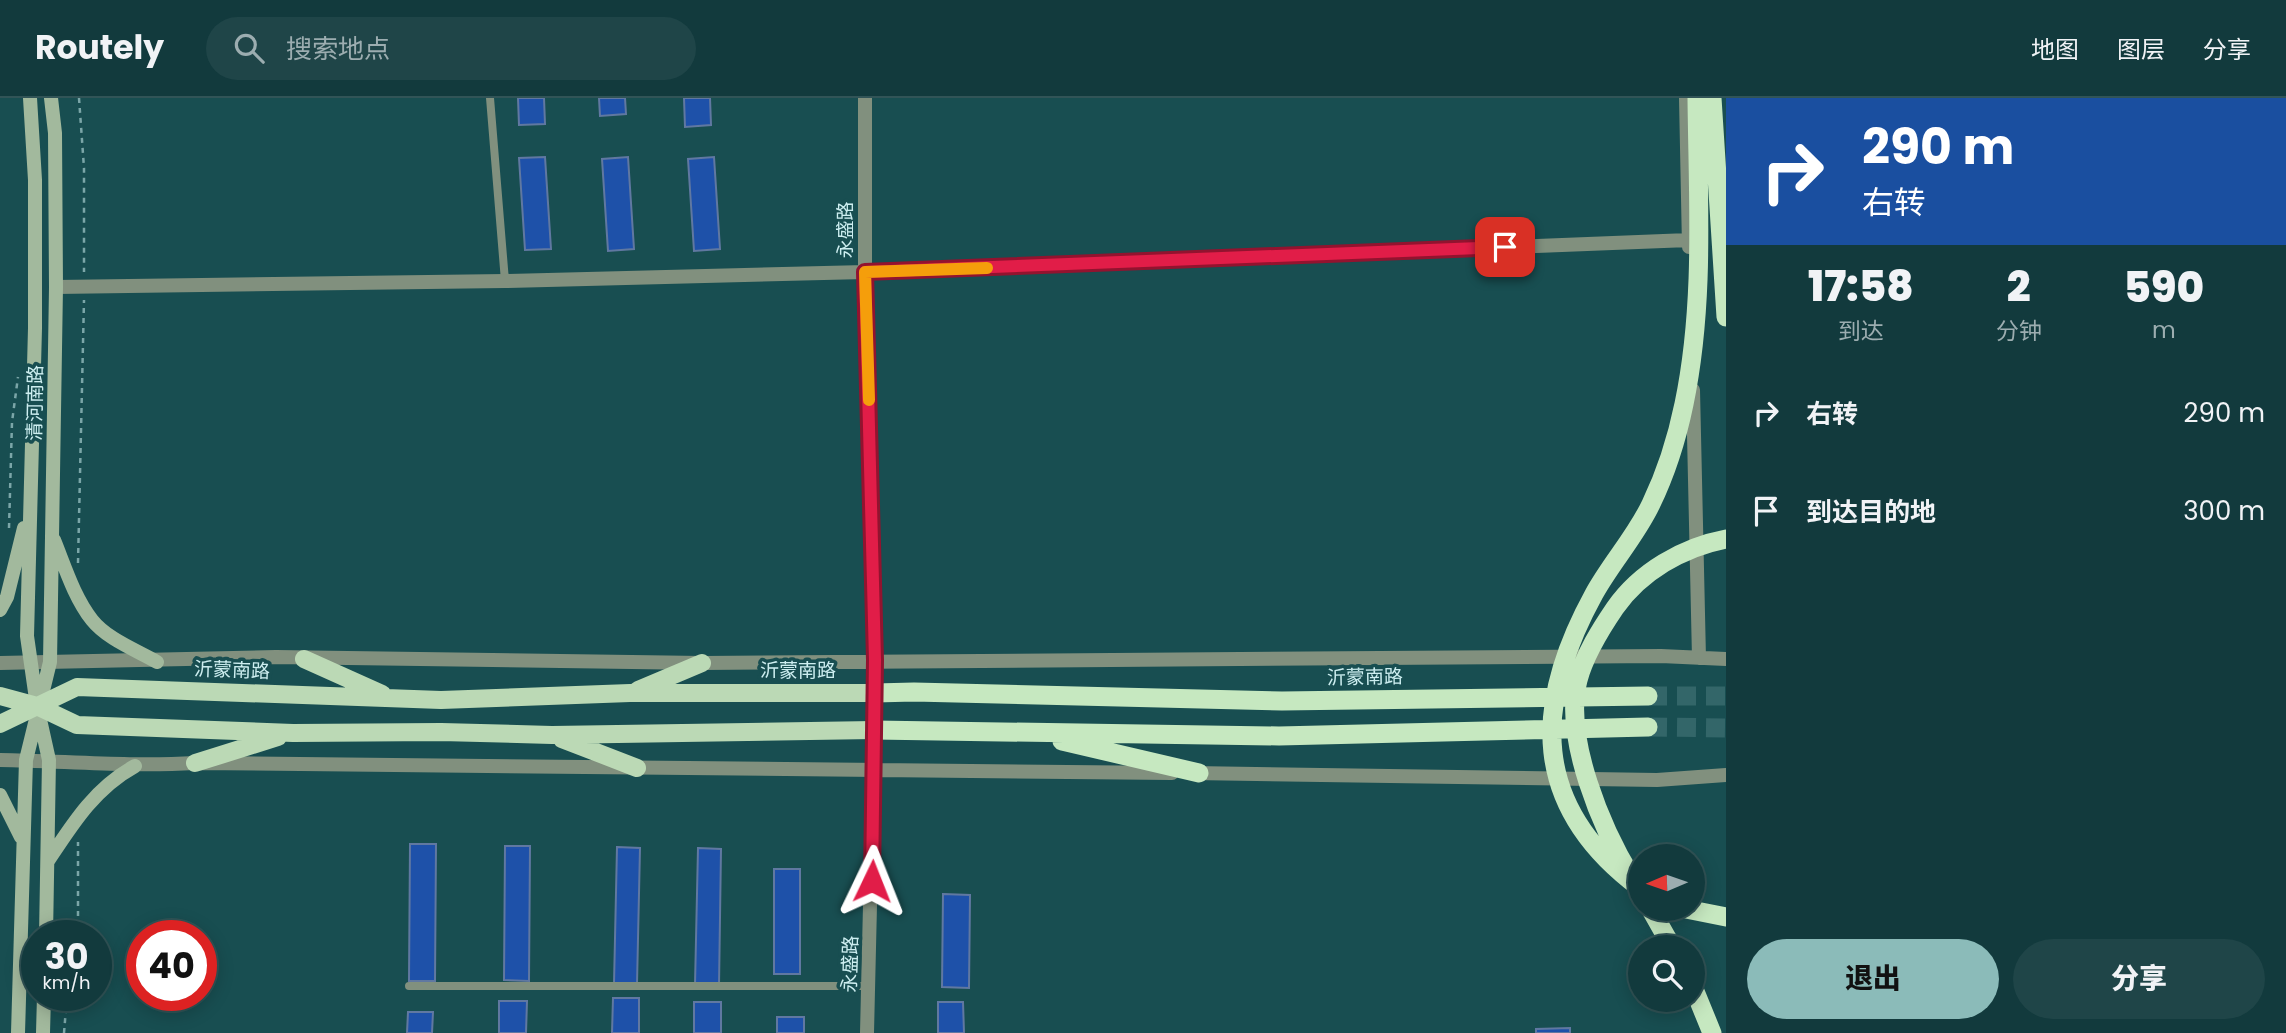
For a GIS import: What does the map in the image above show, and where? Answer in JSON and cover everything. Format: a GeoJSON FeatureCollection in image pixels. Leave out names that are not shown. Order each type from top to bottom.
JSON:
{"type":"FeatureCollection","features":[{"type":"Feature","properties":{"kind":"highway"},"geometry":{"type":"LineString","coordinates":[[1628,880],[1610,866],[1585,834],[1564,798],[1554,758],[1550,716],[1557,677],[1569,643],[1595,592],[1651,506],[1670,457],[1684,404],[1699,308],[1697,98]]}},
{"type":"Feature","properties":{"kind":"highway"},"geometry":{"type":"LineString","coordinates":[[1712,98],[1726,317]]}},
{"type":"Feature","properties":{"kind":"highway"},"geometry":{"type":"LineString","coordinates":[[1628,868],[1600,818],[1581,760],[1576,720],[1578,681],[1599,631],[1626,592],[1662,564],[1703,543],[1726,539]]}},
{"type":"Feature","properties":{"kind":"highway","name":"沂蒙南路"},"geometry":{"type":"LineString","coordinates":[[875,693],[1282,701],[1648,696]]}},
{"type":"Feature","properties":{"kind":"highway"},"geometry":{"type":"LineString","coordinates":[[874,730],[1279,736],[1648,727]]}},
{"type":"Feature","properties":{"kind":"highway"},"geometry":{"type":"LineString","coordinates":[[1024,732],[1199,773]]}},
{"type":"Feature","properties":{"kind":"highway"},"geometry":{"type":"LineString","coordinates":[[1705,912],[1726,916]]}},
{"type":"Feature","properties":{"kind":"highway"},"geometry":{"type":"LineString","coordinates":[[1703,1012],[1712,1033]]}},
{"type":"Feature","properties":{"kind":"main road","name":"清河南路"},"geometry":{"type":"LineString","coordinates":[[30,98],[35,180],[27,636],[29,663],[49,760],[46,920]]}},
{"type":"Feature","properties":{"kind":"main road","name":"清河南路"},"geometry":{"type":"LineString","coordinates":[[18,1033],[26,760],[37,706],[50,662],[55,287],[55,134],[51,98]]}},
{"type":"Feature","properties":{"kind":"main road"},"geometry":{"type":"LineString","coordinates":[[0,610],[7,597],[30,503]]}},
{"type":"Feature","properties":{"kind":"main road"},"geometry":{"type":"LineString","coordinates":[[52,533],[78,597],[93,622],[116,639],[157,662]]}},
{"type":"Feature","properties":{"kind":"main road"},"geometry":{"type":"LineString","coordinates":[[304,659],[391,698]]}},
{"type":"Feature","properties":{"kind":"main road"},"geometry":{"type":"LineString","coordinates":[[630,693],[702,663]]}},
{"type":"Feature","properties":{"kind":"main road","name":"沂蒙南路"},"geometry":{"type":"LineString","coordinates":[[0,724],[77,687],[442,700],[630,693],[875,693]]}},
{"type":"Feature","properties":{"kind":"main road"},"geometry":{"type":"LineString","coordinates":[[0,696],[37,706],[77,725],[293,733],[552,735],[874,730]]}},
{"type":"Feature","properties":{"kind":"main road"},"geometry":{"type":"LineString","coordinates":[[195,763],[293,733]]}},
{"type":"Feature","properties":{"kind":"main road"},"geometry":{"type":"LineString","coordinates":[[552,735],[637,768]]}},
{"type":"Feature","properties":{"kind":"main road"},"geometry":{"type":"LineString","coordinates":[[48,862],[96,794],[113,778],[135,766]]}},
{"type":"Feature","properties":{"kind":"main road"},"geometry":{"type":"LineString","coordinates":[[0,795],[9,808],[24,843]]}},
{"type":"Feature","properties":{"kind":"main road"},"geometry":{"type":"LineString","coordinates":[[43,1033],[44,1011]]}},
{"type":"Feature","properties":{"kind":"street","name":"永盛路"},"geometry":{"type":"LineString","coordinates":[[865,98],[865,272],[875,660],[867,1033]]}},
{"type":"Feature","properties":{"kind":"street"},"geometry":{"type":"LineString","coordinates":[[1686,98],[1699,658]]}},
{"type":"Feature","properties":{"kind":"street"},"geometry":{"type":"LineString","coordinates":[[55,287],[505,281],[865,272],[1689,240]]}},
{"type":"Feature","properties":{"kind":"street"},"geometry":{"type":"LineString","coordinates":[[0,663],[304,659],[702,663],[875,660],[1726,659]]}},
{"type":"Feature","properties":{"kind":"street"},"geometry":{"type":"LineString","coordinates":[[0,760],[49,760],[76,765],[135,766],[195,763],[816,770],[874,768],[1657,780],[1726,775]]}},
{"type":"Feature","properties":{"kind":"lane"},"geometry":{"type":"LineString","coordinates":[[490,98],[505,281]]}},
{"type":"Feature","properties":{"kind":"lane"},"geometry":{"type":"LineString","coordinates":[[409,986],[869,986]]}},
{"type":"Feature","properties":{"kind":"path"},"geometry":{"type":"LineString","coordinates":[[78,571],[84,286],[84,168],[79,98]]}},
{"type":"Feature","properties":{"kind":"path"},"geometry":{"type":"LineString","coordinates":[[9,534],[12,422],[19,375]]}},
{"type":"Feature","properties":{"kind":"path"},"geometry":{"type":"LineString","coordinates":[[78,842],[78,920]]}},
{"type":"Feature","properties":{"kind":"path"},"geometry":{"type":"LineString","coordinates":[[64,1033],[65,1011]]}},
{"type":"Feature","properties":{"kind":"building"},"geometry":{"type":"Polygon","coordinates":[[[518,98],[544,98],[545,124],[519,125],[518,98]]]}},
{"type":"Feature","properties":{"kind":"building"},"geometry":{"type":"Polygon","coordinates":[[[599,98],[625,98],[626,114],[600,116],[599,98]]]}},
{"type":"Feature","properties":{"kind":"building"},"geometry":{"type":"Polygon","coordinates":[[[684,98],[710,98],[711,125],[685,127],[684,98]]]}},
{"type":"Feature","properties":{"kind":"building"},"geometry":{"type":"Polygon","coordinates":[[[545,157],[551,249],[525,250],[519,158],[545,157]]]}},
{"type":"Feature","properties":{"kind":"building"},"geometry":{"type":"Polygon","coordinates":[[[628,157],[634,249],[608,251],[602,159],[628,157]]]}},
{"type":"Feature","properties":{"kind":"building"},"geometry":{"type":"Polygon","coordinates":[[[714,157],[720,249],[694,251],[688,159],[714,157]]]}},
{"type":"Feature","properties":{"kind":"building"},"geometry":{"type":"Polygon","coordinates":[[[410,844],[436,844],[435,981],[409,981],[410,844]]]}},
{"type":"Feature","properties":{"kind":"building"},"geometry":{"type":"Polygon","coordinates":[[[505,846],[530,846],[529,981],[504,980],[505,846]]]}},
{"type":"Feature","properties":{"kind":"building"},"geometry":{"type":"Polygon","coordinates":[[[617,847],[640,848],[637,984],[614,984],[617,847]]]}},
{"type":"Feature","properties":{"kind":"building"},"geometry":{"type":"Polygon","coordinates":[[[698,848],[721,849],[719,986],[695,985],[698,848]]]}},
{"type":"Feature","properties":{"kind":"building"},"geometry":{"type":"Polygon","coordinates":[[[774,869],[800,869],[800,974],[774,974],[774,869]]]}},
{"type":"Feature","properties":{"kind":"building"},"geometry":{"type":"Polygon","coordinates":[[[943,894],[970,895],[969,988],[942,987],[943,894]]]}},
{"type":"Feature","properties":{"kind":"building"},"geometry":{"type":"Polygon","coordinates":[[[613,998],[639,998],[639,1033],[612,1033],[613,998]]]}},
{"type":"Feature","properties":{"kind":"building"},"geometry":{"type":"Polygon","coordinates":[[[499,1001],[527,1001],[526,1033],[499,1033],[499,1001]]]}},
{"type":"Feature","properties":{"kind":"building"},"geometry":{"type":"Polygon","coordinates":[[[694,1002],[721,1002],[721,1033],[694,1033],[694,1002]]]}},
{"type":"Feature","properties":{"kind":"building"},"geometry":{"type":"Polygon","coordinates":[[[938,1002],[963,1002],[964,1033],[938,1033],[938,1002]]]}},
{"type":"Feature","properties":{"kind":"building"},"geometry":{"type":"Polygon","coordinates":[[[408,1012],[433,1012],[432,1033],[407,1033],[408,1012]]]}},
{"type":"Feature","properties":{"kind":"building"},"geometry":{"type":"Polygon","coordinates":[[[777,1017],[804,1017],[804,1033],[777,1033],[777,1017]]]}},
{"type":"Feature","properties":{"kind":"building"},"geometry":{"type":"Polygon","coordinates":[[[1570,1028],[1570,1033],[1536,1033],[1536,1029],[1570,1028]]]}},
{"type":"Feature","properties":{"kind":"tunnel"},"geometry":{"type":"LineString","coordinates":[[1648,696],[1726,696]]}},
{"type":"Feature","properties":{"kind":"tunnel"},"geometry":{"type":"LineString","coordinates":[[1648,727],[1726,728]]}},
{"type":"Feature","properties":{"kind":"slow traffic"},"geometry":{"type":"LineString","coordinates":[[869,400],[865,272],[987,268]]}},
{"type":"Feature","properties":{"kind":"route"},"geometry":{"type":"LineString","coordinates":[[872,881],[875,660],[865,272],[1505,247]]}}]}
